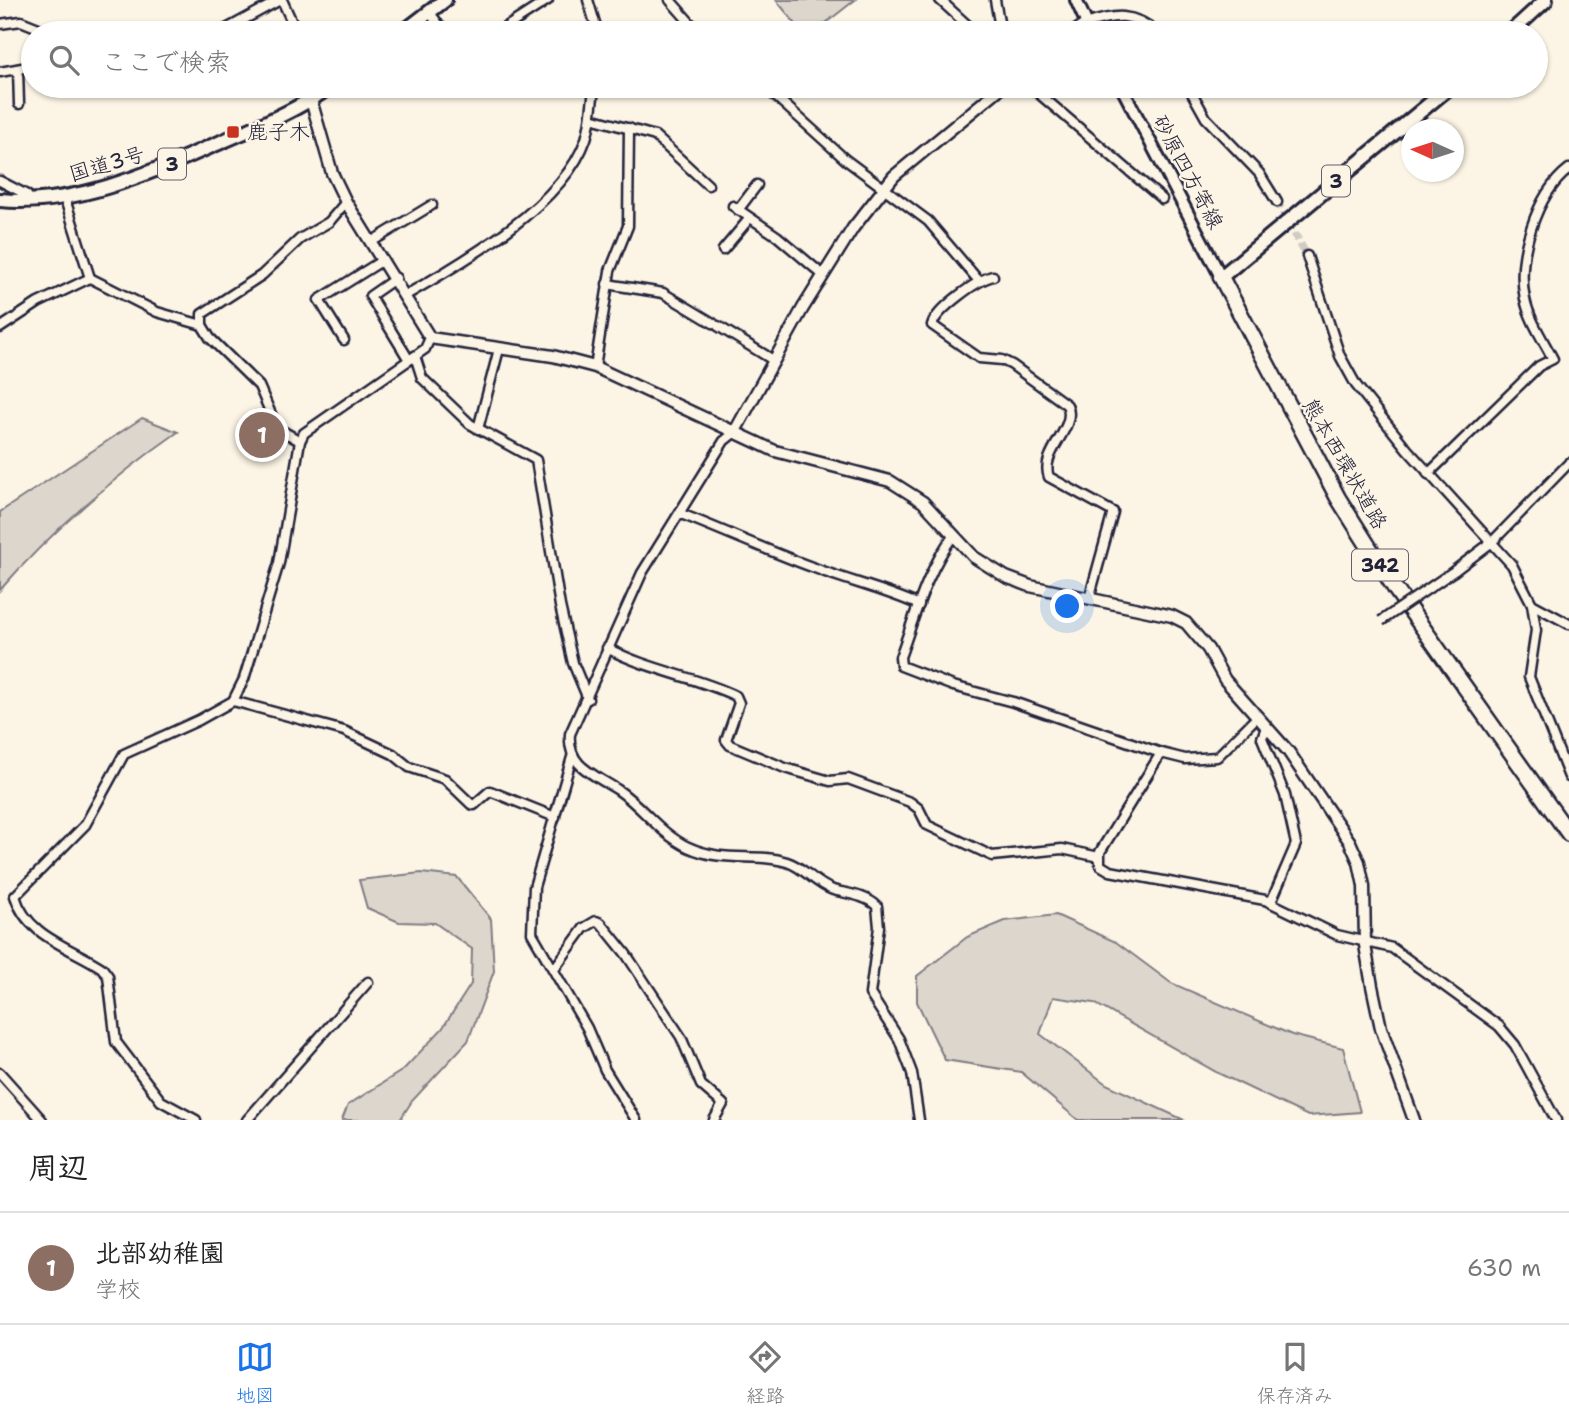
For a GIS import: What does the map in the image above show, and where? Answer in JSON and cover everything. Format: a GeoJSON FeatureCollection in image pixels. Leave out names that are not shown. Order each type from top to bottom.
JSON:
{"type":"FeatureCollection","features":[{"type":"Feature","properties":{"kind":"highway"},"geometry":{"type":"LineString","coordinates":[[419,21],[445,0]]}},
{"type":"Feature","properties":{"kind":"highway"},"geometry":{"type":"LineString","coordinates":[[1523,21],[1546,0]]}},
{"type":"Feature","properties":{"kind":"highway","name":"3"},"geometry":{"type":"LineString","coordinates":[[1221,277],[1437,98]]}},
{"type":"Feature","properties":{"kind":"highway","name":"国道3号"},"geometry":{"type":"LineString","coordinates":[[0,200],[64,196],[150,173],[311,100]]}},
{"type":"Feature","properties":{"kind":"highway","name":"熊本西環状道路"},"geometry":{"type":"LineString","coordinates":[[1221,277],[1338,498],[1395,590],[1569,834]]}},
{"type":"Feature","properties":{"kind":"main road"},"geometry":{"type":"LineString","coordinates":[[1076,0],[1085,21]]}},
{"type":"Feature","properties":{"kind":"main road","name":"砂原四方寄線"},"geometry":{"type":"LineString","coordinates":[[1127,98],[1221,277]]}},
{"type":"Feature","properties":{"kind":"street"},"geometry":{"type":"LineString","coordinates":[[242,21],[281,0],[292,21]]}},
{"type":"Feature","properties":{"kind":"street"},"geometry":{"type":"LineString","coordinates":[[513,21],[534,3],[548,0]]}},
{"type":"Feature","properties":{"kind":"street"},"geometry":{"type":"LineString","coordinates":[[588,0],[594,21]]}},
{"type":"Feature","properties":{"kind":"street"},"geometry":{"type":"LineString","coordinates":[[670,0],[688,21]]}},
{"type":"Feature","properties":{"kind":"street"},"geometry":{"type":"LineString","coordinates":[[940,0],[963,21]]}},
{"type":"Feature","properties":{"kind":"street"},"geometry":{"type":"LineString","coordinates":[[995,0],[999,21]]}},
{"type":"Feature","properties":{"kind":"street"},"geometry":{"type":"LineString","coordinates":[[430,13],[436,21]]}},
{"type":"Feature","properties":{"kind":"street"},"geometry":{"type":"LineString","coordinates":[[1109,21],[1124,15],[1143,21]]}},
{"type":"Feature","properties":{"kind":"street"},"geometry":{"type":"LineString","coordinates":[[0,24],[21,21]]}},
{"type":"Feature","properties":{"kind":"street"},"geometry":{"type":"LineString","coordinates":[[0,72],[21,68]]}},
{"type":"Feature","properties":{"kind":"street"},"geometry":{"type":"LineString","coordinates":[[18,69],[19,104]]}},
{"type":"Feature","properties":{"kind":"street"},"geometry":{"type":"LineString","coordinates":[[406,295],[471,258],[553,191],[585,141],[594,98]]}},
{"type":"Feature","properties":{"kind":"street"},"geometry":{"type":"LineString","coordinates":[[778,98],[883,189],[928,221],[978,281]]}},
{"type":"Feature","properties":{"kind":"street"},"geometry":{"type":"LineString","coordinates":[[636,1120],[606,1070],[587,1028],[533,933],[531,919],[534,887],[572,757],[570,734],[588,699],[607,648],[642,573],[724,441],[734,433],[773,360],[853,228],[883,189],[989,98]]}},
{"type":"Feature","properties":{"kind":"street"},"geometry":{"type":"LineString","coordinates":[[1044,98],[1162,199]]}},
{"type":"Feature","properties":{"kind":"street"},"geometry":{"type":"LineString","coordinates":[[1195,98],[1206,118],[1259,173],[1277,202]]}},
{"type":"Feature","properties":{"kind":"street"},"geometry":{"type":"LineString","coordinates":[[311,100],[332,173],[346,202],[396,278],[430,338]]}},
{"type":"Feature","properties":{"kind":"street"},"geometry":{"type":"LineString","coordinates":[[591,118],[655,136],[708,185]]}},
{"type":"Feature","properties":{"kind":"street"},"geometry":{"type":"LineString","coordinates":[[595,367],[607,284],[628,226],[629,128]]}},
{"type":"Feature","properties":{"kind":"street"},"geometry":{"type":"LineString","coordinates":[[1429,474],[1539,366],[1553,359],[1525,300],[1521,268],[1536,217],[1557,178],[1569,169]]}},
{"type":"Feature","properties":{"kind":"street"},"geometry":{"type":"LineString","coordinates":[[0,181],[27,195],[28,200]]}},
{"type":"Feature","properties":{"kind":"street"},"geometry":{"type":"LineString","coordinates":[[757,185],[735,208],[777,236],[823,275]]}},
{"type":"Feature","properties":{"kind":"street"},"geometry":{"type":"LineString","coordinates":[[64,196],[90,278],[157,312],[202,325]]}},
{"type":"Feature","properties":{"kind":"street"},"geometry":{"type":"LineString","coordinates":[[300,441],[277,428],[258,386],[210,338],[202,325],[204,311],[262,275],[300,239],[329,222],[346,202]]}},
{"type":"Feature","properties":{"kind":"street"},"geometry":{"type":"LineString","coordinates":[[371,242],[432,205]]}},
{"type":"Feature","properties":{"kind":"street"},"geometry":{"type":"LineString","coordinates":[[723,250],[749,219]]}},
{"type":"Feature","properties":{"kind":"street"},"geometry":{"type":"LineString","coordinates":[[1307,256],[1345,366],[1378,414],[1512,565],[1532,604],[1536,631],[1529,677],[1569,777]]}},
{"type":"Feature","properties":{"kind":"street"},"geometry":{"type":"LineString","coordinates":[[344,340],[319,300],[383,260]]}},
{"type":"Feature","properties":{"kind":"street"},"geometry":{"type":"LineString","coordinates":[[993,275],[978,281],[943,310],[932,326],[979,358],[1002,360],[1012,365],[1067,405],[1069,418],[1051,452],[1047,471],[1049,477],[1113,512],[1089,599]]}},
{"type":"Feature","properties":{"kind":"street"},"geometry":{"type":"LineString","coordinates":[[0,328],[37,303],[90,278]]}},
{"type":"Feature","properties":{"kind":"street"},"geometry":{"type":"LineString","coordinates":[[396,278],[370,296],[412,358],[422,378],[478,429],[536,460],[560,606],[573,663],[588,699]]}},
{"type":"Feature","properties":{"kind":"street"},"geometry":{"type":"LineString","coordinates":[[607,284],[663,293],[773,360]]}},
{"type":"Feature","properties":{"kind":"street"},"geometry":{"type":"LineString","coordinates":[[196,1120],[161,1101],[116,1042],[108,976],[102,968],[42,934],[20,911],[16,896],[85,825],[124,754],[199,720],[233,701],[244,679],[279,564],[300,441],[315,423],[425,349],[430,338]]}},
{"type":"Feature","properties":{"kind":"street"},"geometry":{"type":"LineString","coordinates":[[430,338],[553,356],[595,367],[775,451],[890,481],[923,502],[974,557],[1006,577],[1089,599],[1172,616],[1186,623],[1208,649],[1225,680],[1288,751],[1350,842],[1359,862],[1364,886],[1365,944],[1381,1028],[1414,1120]]}},
{"type":"Feature","properties":{"kind":"street"},"geometry":{"type":"LineString","coordinates":[[478,429],[499,349]]}},
{"type":"Feature","properties":{"kind":"street"},"geometry":{"type":"LineString","coordinates":[[1381,621],[1492,541],[1569,463]]}},
{"type":"Feature","properties":{"kind":"street"},"geometry":{"type":"LineString","coordinates":[[681,514],[813,568],[868,588],[890,592],[919,605]]}},
{"type":"Feature","properties":{"kind":"street"},"geometry":{"type":"LineString","coordinates":[[954,535],[944,548],[919,605],[900,657],[904,668],[1161,752],[1195,760],[1217,757],[1257,718]]}},
{"type":"Feature","properties":{"kind":"street"},"geometry":{"type":"LineString","coordinates":[[1532,604],[1550,611],[1569,624]]}},
{"type":"Feature","properties":{"kind":"street"},"geometry":{"type":"LineString","coordinates":[[607,648],[626,658],[703,680],[736,695],[738,703],[726,740],[760,759],[827,781],[848,779],[910,802],[919,809],[927,825],[992,856],[1062,849],[1098,857]]}},
{"type":"Feature","properties":{"kind":"street"},"geometry":{"type":"LineString","coordinates":[[233,701],[344,731],[393,754],[409,767],[445,779],[471,804],[474,805],[490,791],[555,817]]}},
{"type":"Feature","properties":{"kind":"street"},"geometry":{"type":"LineString","coordinates":[[1266,727],[1262,738],[1285,795],[1296,844],[1270,902]]}},
{"type":"Feature","properties":{"kind":"street"},"geometry":{"type":"LineString","coordinates":[[1161,752],[1098,857],[1100,865],[1110,871],[1270,902],[1324,930],[1365,944],[1392,948],[1499,1027],[1515,1045],[1556,1120]]}},
{"type":"Feature","properties":{"kind":"street"},"geometry":{"type":"LineString","coordinates":[[572,757],[582,768],[620,792],[662,829],[688,847],[720,858],[789,863],[830,889],[860,897],[877,906],[879,927],[870,994],[899,1040],[912,1073],[919,1120]]}},
{"type":"Feature","properties":{"kind":"street"},"geometry":{"type":"LineString","coordinates":[[554,969],[584,928],[596,920],[601,923],[626,954],[681,1037],[701,1085],[723,1104],[714,1120]]}},
{"type":"Feature","properties":{"kind":"street"},"geometry":{"type":"LineString","coordinates":[[247,1120],[368,982]]}},
{"type":"Feature","properties":{"kind":"street"},"geometry":{"type":"LineString","coordinates":[[0,1073],[42,1120]]}},
{"type":"Feature","properties":{"kind":"shaded area"},"geometry":{"type":"Polygon","coordinates":[[[776,0],[855,0],[828,21],[793,21],[776,0]]]}},
{"type":"Feature","properties":{"kind":"shaded area"},"geometry":{"type":"Polygon","coordinates":[[[142,418],[178,432],[85,506],[40,547],[0,590],[0,512],[142,418]]]}},
{"type":"Feature","properties":{"kind":"shaded area"},"geometry":{"type":"Polygon","coordinates":[[[421,873],[457,877],[491,919],[494,971],[468,1041],[412,1101],[400,1120],[342,1120],[348,1105],[403,1070],[442,1029],[471,984],[472,949],[435,923],[399,922],[367,908],[359,880],[421,873]]]}},
{"type":"Feature","properties":{"kind":"shaded area"},"geometry":{"type":"Polygon","coordinates":[[[1056,915],[1116,942],[1171,983],[1292,1035],[1343,1048],[1360,1112],[1308,1116],[1218,1073],[1094,1003],[1053,997],[1040,1034],[1106,1084],[1184,1120],[1078,1120],[1021,1072],[945,1060],[917,1002],[917,976],[967,937],[1005,921],[1056,915]]]}},
{"type":"Feature","properties":{"kind":"tunnel"},"geometry":{"type":"LineString","coordinates":[[1277,202],[1307,256]]}},
{"type":"Feature","properties":{"kind":"place","name":"鹿子木"},"geometry":{"type":"Point","coordinates":[233,132]}},
{"type":"Feature","properties":{"kind":"place","name":"北部幼稚園"},"geometry":{"type":"Point","coordinates":[262,435]}}]}
